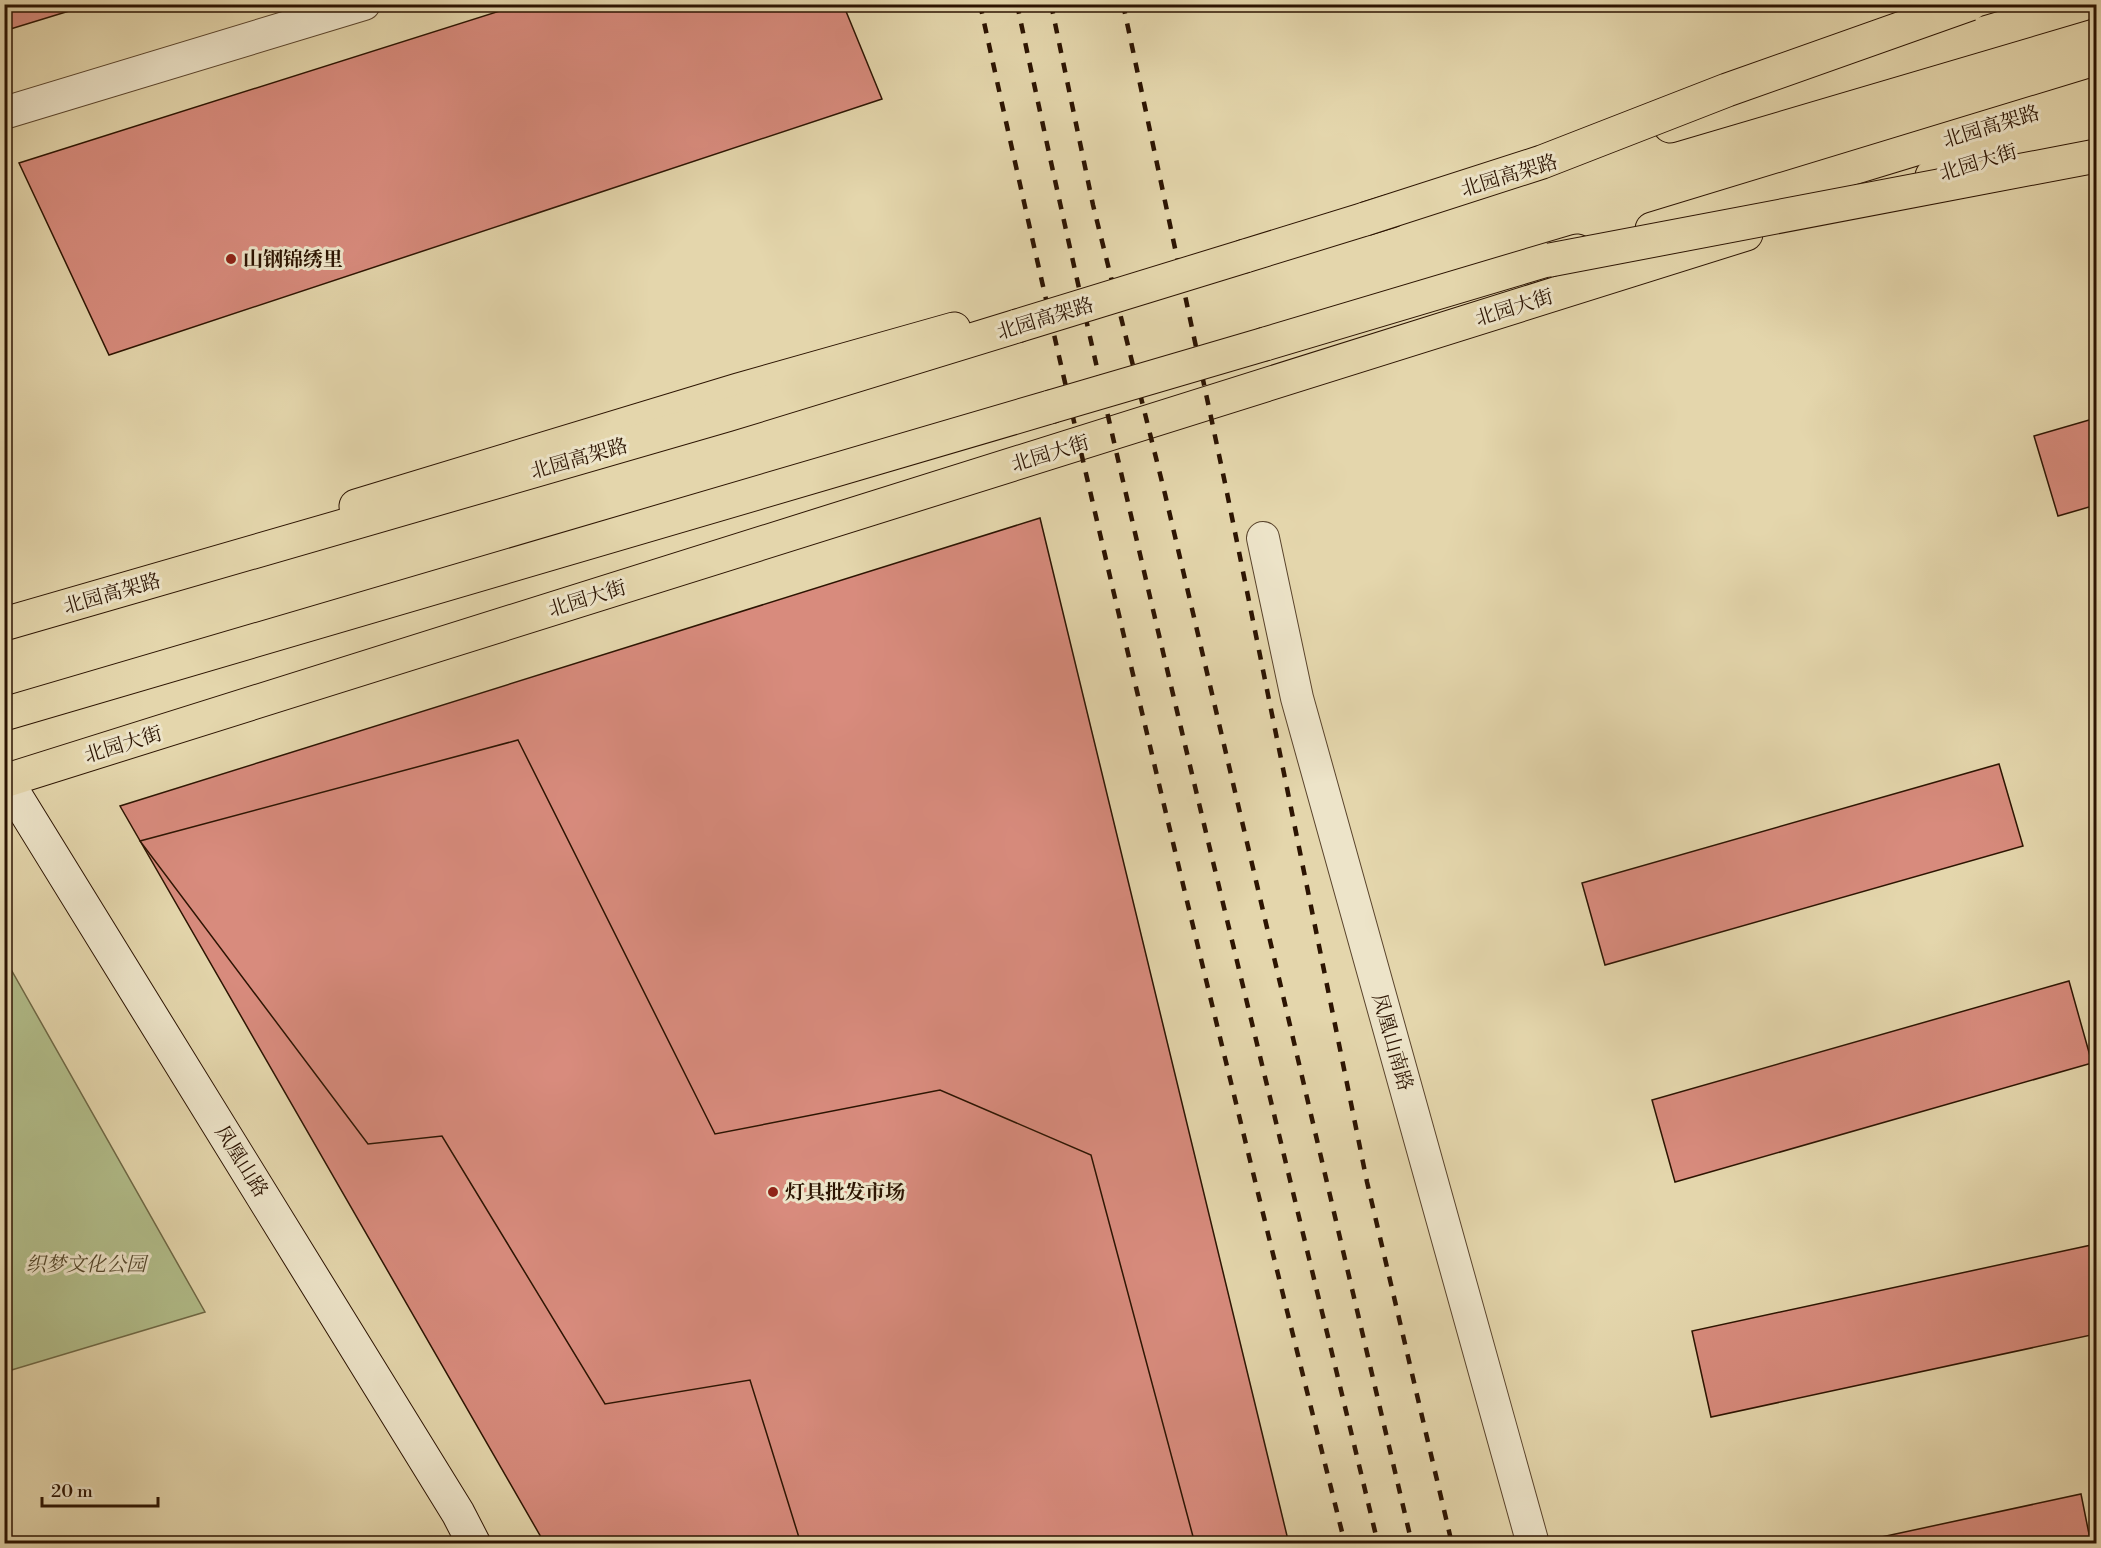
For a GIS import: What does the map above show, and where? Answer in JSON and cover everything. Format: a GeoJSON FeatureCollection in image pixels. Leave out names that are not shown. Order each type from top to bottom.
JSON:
{"type":"FeatureCollection","features":[{"type":"Feature","properties":{"kind":"main road"},"geometry":{"type":"LineString","coordinates":[[1365,219],[1542,162],[1727,90],[1970,4]]}},
{"type":"Feature","properties":{"kind":"main road"},"geometry":{"type":"LineString","coordinates":[[4,609],[236,542],[738,390],[1313,228],[1898,54],[2055,4]]}},
{"type":"Feature","properties":{"kind":"main road","name":"北园高架路"},"geometry":{"type":"LineString","coordinates":[[4,624],[727,415],[1663,128],[2083,4]]}},
{"type":"Feature","properties":{"kind":"main road","name":"北园高架路"},"geometry":{"type":"LineString","coordinates":[[4,714],[1550,260],[2097,94]]}},
{"type":"Feature","properties":{"kind":"main road","name":"北园大街"},"geometry":{"type":"LineString","coordinates":[[5,780],[2016,149],[2097,126]]}},
{"type":"Feature","properties":{"kind":"main road"},"geometry":{"type":"LineString","coordinates":[[1550,260],[2097,156]]}},
{"type":"Feature","properties":{"kind":"main road","name":"凤凰山路"},"geometry":{"type":"LineString","coordinates":[[5,780],[452,1503],[474,1544]]}},
{"type":"Feature","properties":{"kind":"street"},"geometry":{"type":"LineString","coordinates":[[4,113],[364,4]]}},
{"type":"Feature","properties":{"kind":"street","name":"凤凰山南路"},"geometry":{"type":"LineString","coordinates":[[1263,538],[1297,698],[1533,1544]]}},
{"type":"Feature","properties":{"kind":"green space","name":"织梦文化公园"},"geometry":{"type":"Polygon","coordinates":[[[4,957],[205,1312],[5,1372],[4,1372],[4,957]]]}},
{"type":"Feature","properties":{"kind":"building"},"geometry":{"type":"Polygon","coordinates":[[[4,4],[92,4],[4,31],[4,4]]]}},
{"type":"Feature","properties":{"kind":"building","name":"山钢锦绣里"},"geometry":{"type":"Polygon","coordinates":[[[522,4],[843,4],[882,99],[109,355],[19,163],[522,4]]]}},
{"type":"Feature","properties":{"kind":"building"},"geometry":{"type":"Polygon","coordinates":[[[2096,418],[2096,505],[2058,516],[2034,436],[2096,418]]]}},
{"type":"Feature","properties":{"kind":"building","name":"灯具批发市场"},"geometry":{"type":"Polygon","coordinates":[[[1040,518],[1289,1544],[545,1544],[120,806],[1040,518]]]}},
{"type":"Feature","properties":{"kind":"building"},"geometry":{"type":"Polygon","coordinates":[[[518,740],[715,1134],[940,1090],[1091,1155],[1195,1544],[801,1544],[750,1380],[605,1404],[442,1136],[368,1144],[140,841],[518,740]]]}},
{"type":"Feature","properties":{"kind":"building"},"geometry":{"type":"Polygon","coordinates":[[[1999,764],[2023,846],[1605,965],[1582,883],[1999,764]]]}},
{"type":"Feature","properties":{"kind":"building"},"geometry":{"type":"Polygon","coordinates":[[[2069,981],[2092,1063],[1675,1182],[1652,1100],[2069,981]]]}},
{"type":"Feature","properties":{"kind":"building"},"geometry":{"type":"Polygon","coordinates":[[[2096,1244],[2096,1334],[1711,1417],[1692,1331],[2096,1244]]]}},
{"type":"Feature","properties":{"kind":"building"},"geometry":{"type":"Polygon","coordinates":[[[2081,1494],[2091,1544],[1849,1544],[2081,1494]]]}},
{"type":"Feature","properties":{"kind":"railway"},"geometry":{"type":"LineString","coordinates":[[980,4],[1157,775],[1345,1544]]}},
{"type":"Feature","properties":{"kind":"railway"},"geometry":{"type":"LineString","coordinates":[[1017,4],[1147,583],[1378,1544]]}},
{"type":"Feature","properties":{"kind":"railway"},"geometry":{"type":"LineString","coordinates":[[1051,4],[1093,205],[1165,494],[1412,1544]]}},
{"type":"Feature","properties":{"kind":"railway"},"geometry":{"type":"LineString","coordinates":[[1123,4],[1225,483],[1367,1182],[1452,1544]]}},
{"type":"Feature","properties":{"kind":"place","name":"山钢锦绣里"},"geometry":{"type":"Point","coordinates":[231,259]}},
{"type":"Feature","properties":{"kind":"place","name":"灯具批发市场"},"geometry":{"type":"Point","coordinates":[773,1192]}}]}
